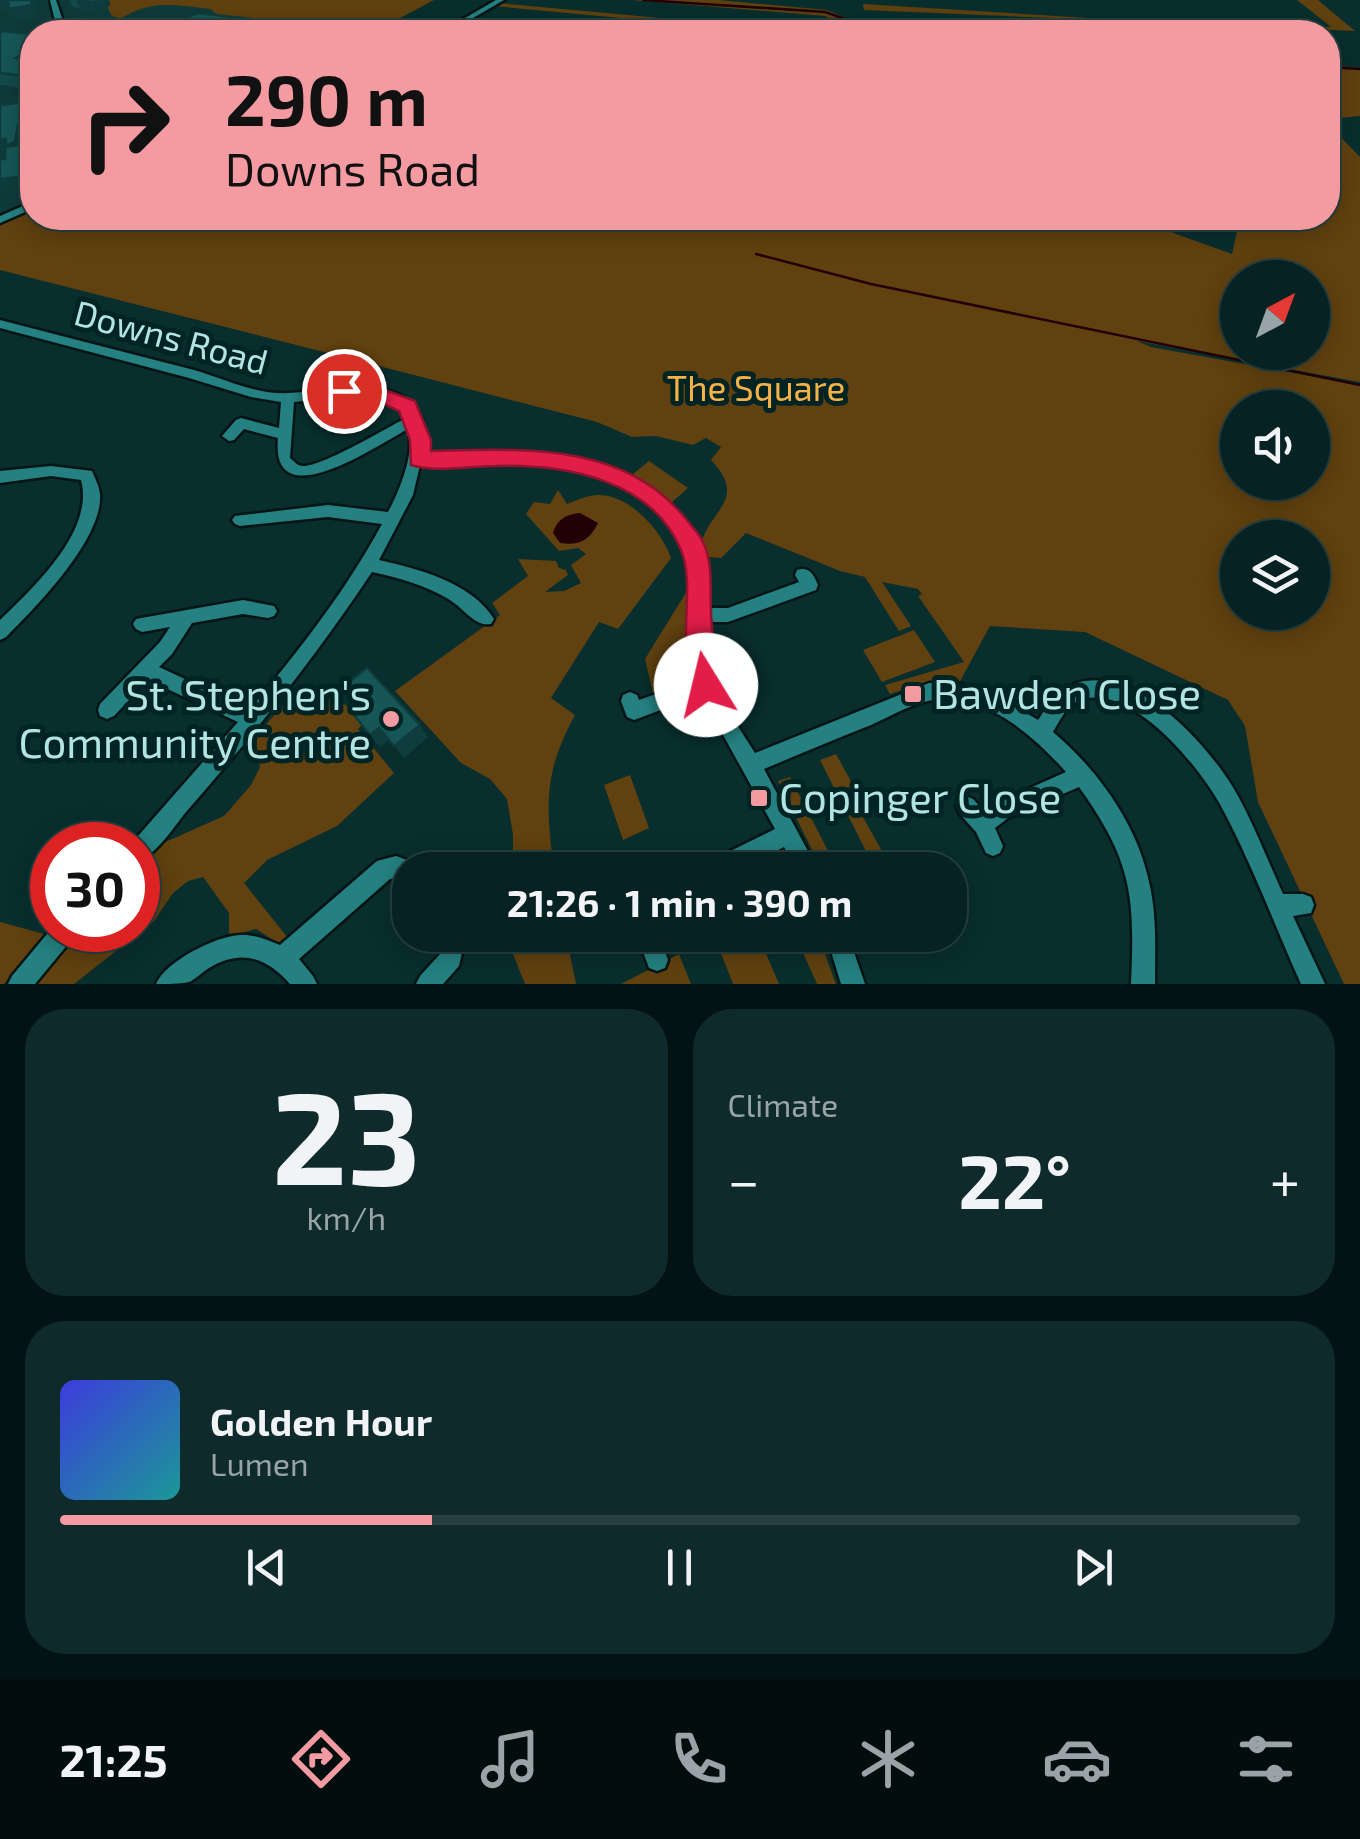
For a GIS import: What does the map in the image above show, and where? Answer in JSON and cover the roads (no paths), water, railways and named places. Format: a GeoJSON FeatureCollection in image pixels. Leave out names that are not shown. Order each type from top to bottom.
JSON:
{"type":"FeatureCollection","features":[{"type":"Feature","properties":{"kind":"street"},"geometry":{"type":"LineString","coordinates":[[466,20],[500,0]]}},
{"type":"Feature","properties":{"kind":"street","name":"Downs Road"},"geometry":{"type":"LineString","coordinates":[[0,324],[267,396],[368,392],[402,402],[415,419]]}},
{"type":"Feature","properties":{"kind":"street"},"geometry":{"type":"LineString","coordinates":[[160,827],[322,636],[414,479],[420,440],[415,419],[311,471],[294,470],[284,462],[288,398]]}},
{"type":"Feature","properties":{"kind":"street"},"geometry":{"type":"LineString","coordinates":[[229,436],[240,424],[285,431]]}},
{"type":"Feature","properties":{"kind":"street"},"geometry":{"type":"LineString","coordinates":[[419,460],[541,460],[605,472],[642,489],[666,508],[692,544],[700,584],[698,648],[706,685],[798,852]]}},
{"type":"Feature","properties":{"kind":"street"},"geometry":{"type":"LineString","coordinates":[[0,478],[74,471],[87,475],[92,486],[88,512],[74,545],[44,587],[0,632]]}},
{"type":"Feature","properties":{"kind":"street"},"geometry":{"type":"LineString","coordinates":[[246,518],[328,511],[392,518]]}},
{"type":"Feature","properties":{"kind":"street"},"geometry":{"type":"LineString","coordinates":[[366,564],[424,577],[484,614]]}},
{"type":"Feature","properties":{"kind":"street"},"geometry":{"type":"LineString","coordinates":[[698,615],[728,615],[810,585],[803,575]]}},
{"type":"Feature","properties":{"kind":"street"},"geometry":{"type":"LineString","coordinates":[[142,624],[260,611]]}},
{"type":"Feature","properties":{"kind":"street"},"geometry":{"type":"LineString","coordinates":[[110,702],[146,670],[176,636],[186,618]]}},
{"type":"Feature","properties":{"kind":"street"},"geometry":{"type":"LineString","coordinates":[[146,670],[250,719]]}},
{"type":"Feature","properties":{"kind":"street"},"geometry":{"type":"LineString","coordinates":[[630,701],[634,711],[706,685]]}},
{"type":"Feature","properties":{"kind":"street"},"geometry":{"type":"LineString","coordinates":[[751,764],[915,695],[938,690],[997,706],[1042,733],[1114,821],[1136,869],[1144,907],[1143,984]]}},
{"type":"Feature","properties":{"kind":"street"},"geometry":{"type":"LineString","coordinates":[[1042,733],[1068,697],[1086,690],[1118,693],[1142,705],[1176,734],[1220,784],[1313,984]]}},
{"type":"Feature","properties":{"kind":"street"},"geometry":{"type":"LineString","coordinates":[[983,825],[1000,810],[1081,776]]}},
{"type":"Feature","properties":{"kind":"street"},"geometry":{"type":"LineString","coordinates":[[966,806],[983,825],[994,846]]}},
{"type":"Feature","properties":{"kind":"street"},"geometry":{"type":"LineString","coordinates":[[752,852],[788,834]]}},
{"type":"Feature","properties":{"kind":"street"},"geometry":{"type":"LineString","coordinates":[[283,958],[392,868]]}},
{"type":"Feature","properties":{"kind":"street"},"geometry":{"type":"LineString","coordinates":[[1277,905],[1303,905]]}},
{"type":"Feature","properties":{"kind":"street"},"geometry":{"type":"LineString","coordinates":[[168,984],[192,964],[234,946],[255,945],[283,958],[305,984]]}},
{"type":"Feature","properties":{"kind":"street"},"geometry":{"type":"LineString","coordinates":[[20,984],[46,952]]}},
{"type":"Feature","properties":{"kind":"street"},"geometry":{"type":"LineString","coordinates":[[428,984],[452,952]]}},
{"type":"Feature","properties":{"kind":"street"},"geometry":{"type":"LineString","coordinates":[[655,952],[658,960]]}},
{"type":"Feature","properties":{"kind":"street"},"geometry":{"type":"LineString","coordinates":[[843,952],[853,984]]}},
{"type":"Feature","properties":{"kind":"waterway"},"geometry":{"type":"LineString","coordinates":[[643,0],[825,12],[848,20]]}},
{"type":"Feature","properties":{"kind":"waterway"},"geometry":{"type":"LineString","coordinates":[[1340,68],[1360,69]]}},
{"type":"Feature","properties":{"kind":"waterway"},"geometry":{"type":"LineString","coordinates":[[756,254],[871,284],[1360,385]]}},
{"type":"Feature","properties":{"kind":"place","name":"Bawden Close"},"geometry":{"type":"Point","coordinates":[913,694]}},
{"type":"Feature","properties":{"kind":"place","name":"St. Stephen's Community Centre"},"geometry":{"type":"Point","coordinates":[391,719]}},
{"type":"Feature","properties":{"kind":"place","name":"Copinger Close"},"geometry":{"type":"Point","coordinates":[759,798]}},
{"type":"Feature","properties":{"kind":"park label","name":"The Square"},"geometry":{"type":"Point","coordinates":[756,389]}}]}
